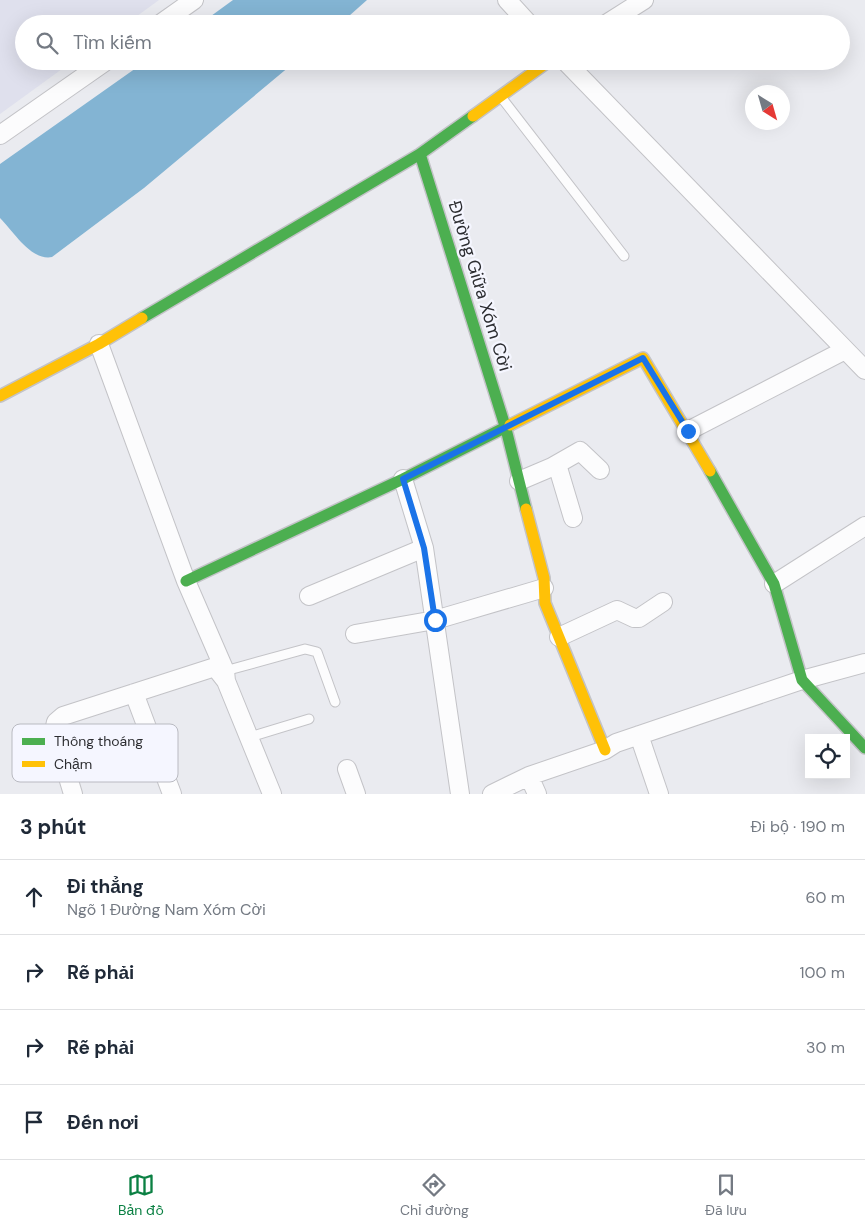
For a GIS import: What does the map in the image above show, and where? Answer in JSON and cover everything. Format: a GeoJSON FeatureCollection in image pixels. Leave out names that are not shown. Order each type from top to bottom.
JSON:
{"type":"FeatureCollection","features":[{"type":"Feature","properties":{"kind":"street"},"geometry":{"type":"LineString","coordinates":[[173,15],[194,0]]}},
{"type":"Feature","properties":{"kind":"street"},"geometry":{"type":"LineString","coordinates":[[506,0],[520,15]]}},
{"type":"Feature","properties":{"kind":"street"},"geometry":{"type":"LineString","coordinates":[[620,15],[644,0]]}},
{"type":"Feature","properties":{"kind":"street"},"geometry":{"type":"LineString","coordinates":[[0,135],[93,70]]}},
{"type":"Feature","properties":{"kind":"street"},"geometry":{"type":"LineString","coordinates":[[0,396],[99,344],[420,154],[535,70]]}},
{"type":"Feature","properties":{"kind":"street"},"geometry":{"type":"LineString","coordinates":[[574,70],[865,370]]}},
{"type":"Feature","properties":{"kind":"street","name":"Đường Giữa Xóm Cời"},"geometry":{"type":"LineString","coordinates":[[420,154],[506,429],[544,578],[545,603],[605,750]]}},
{"type":"Feature","properties":{"kind":"street"},"geometry":{"type":"LineString","coordinates":[[99,344],[186,581],[226,676],[272,794]]}},
{"type":"Feature","properties":{"kind":"street"},"geometry":{"type":"LineString","coordinates":[[688,431],[845,350]]}},
{"type":"Feature","properties":{"kind":"street"},"geometry":{"type":"LineString","coordinates":[[186,581],[506,429],[643,358],[688,431],[774,584],[802,680],[865,748]]}},
{"type":"Feature","properties":{"kind":"street"},"geometry":{"type":"LineString","coordinates":[[519,481],[552,467],[580,451],[600,470]]}},
{"type":"Feature","properties":{"kind":"street"},"geometry":{"type":"LineString","coordinates":[[552,467],[559,471],[573,518]]}},
{"type":"Feature","properties":{"kind":"street"},"geometry":{"type":"LineString","coordinates":[[403,479],[424,548],[460,794]]}},
{"type":"Feature","properties":{"kind":"street"},"geometry":{"type":"LineString","coordinates":[[774,584],[865,526]]}},
{"type":"Feature","properties":{"kind":"street"},"geometry":{"type":"LineString","coordinates":[[309,596],[424,548]]}},
{"type":"Feature","properties":{"kind":"street"},"geometry":{"type":"LineString","coordinates":[[356,634],[435,620],[544,588]]}},
{"type":"Feature","properties":{"kind":"street"},"geometry":{"type":"LineString","coordinates":[[559,637],[617,610],[638,618],[663,602]]}},
{"type":"Feature","properties":{"kind":"street"},"geometry":{"type":"LineString","coordinates":[[492,794],[529,776],[605,750],[616,743],[638,735],[802,680],[865,662]]}},
{"type":"Feature","properties":{"kind":"street"},"geometry":{"type":"LineString","coordinates":[[56,724],[63,716],[214,667],[226,676]]}},
{"type":"Feature","properties":{"kind":"street"},"geometry":{"type":"LineString","coordinates":[[134,693],[146,724]]}},
{"type":"Feature","properties":{"kind":"street"},"geometry":{"type":"LineString","coordinates":[[638,735],[659,794]]}},
{"type":"Feature","properties":{"kind":"street"},"geometry":{"type":"LineString","coordinates":[[347,769],[356,794]]}},
{"type":"Feature","properties":{"kind":"street"},"geometry":{"type":"LineString","coordinates":[[529,776],[537,794]]}},
{"type":"Feature","properties":{"kind":"street"},"geometry":{"type":"LineString","coordinates":[[167,782],[172,794]]}},
{"type":"Feature","properties":{"kind":"lane"},"geometry":{"type":"LineString","coordinates":[[499,95],[624,256]]}},
{"type":"Feature","properties":{"kind":"lane"},"geometry":{"type":"LineString","coordinates":[[226,676],[306,649],[317,652],[335,702]]}},
{"type":"Feature","properties":{"kind":"lane"},"geometry":{"type":"LineString","coordinates":[[250,737],[309,719]]}},
{"type":"Feature","properties":{"kind":"shaded area"},"geometry":{"type":"Polygon","coordinates":[[[0,0],[159,0],[138,15],[15,15],[15,70],[61,70],[0,114],[0,0]]]}},
{"type":"Feature","properties":{"kind":"water"},"geometry":{"type":"Polygon","coordinates":[[[233,0],[367,0],[350,15],[212,15],[233,0]]]}},
{"type":"Feature","properties":{"kind":"water"},"geometry":{"type":"Polygon","coordinates":[[[133,70],[285,70],[144,188],[52,257],[37,255],[30,250],[0,218],[0,164],[133,70]]]}},
{"type":"Feature","properties":{"kind":"traffic: fast"},"geometry":{"type":"LineString","coordinates":[[142,318],[420,154],[473,116]]}},
{"type":"Feature","properties":{"kind":"traffic: fast"},"geometry":{"type":"LineString","coordinates":[[420,154],[506,429],[526,509]]}},
{"type":"Feature","properties":{"kind":"traffic: fast"},"geometry":{"type":"LineString","coordinates":[[186,581],[403,479],[510,425]]}},
{"type":"Feature","properties":{"kind":"traffic: fast"},"geometry":{"type":"LineString","coordinates":[[710,471],[774,584],[802,680],[865,748]]}},
{"type":"Feature","properties":{"kind":"traffic: slow"},"geometry":{"type":"LineString","coordinates":[[473,116],[537,70]]}},
{"type":"Feature","properties":{"kind":"traffic: slow"},"geometry":{"type":"LineString","coordinates":[[0,396],[99,344],[142,318]]}},
{"type":"Feature","properties":{"kind":"traffic: slow"},"geometry":{"type":"LineString","coordinates":[[510,425],[643,358],[710,471]]}},
{"type":"Feature","properties":{"kind":"traffic: slow"},"geometry":{"type":"LineString","coordinates":[[526,509],[544,578],[545,603],[605,750]]}},
{"type":"Feature","properties":{"kind":"route"},"geometry":{"type":"LineString","coordinates":[[435,620],[424,548],[403,479],[506,429],[643,358],[688,431]]}}]}
